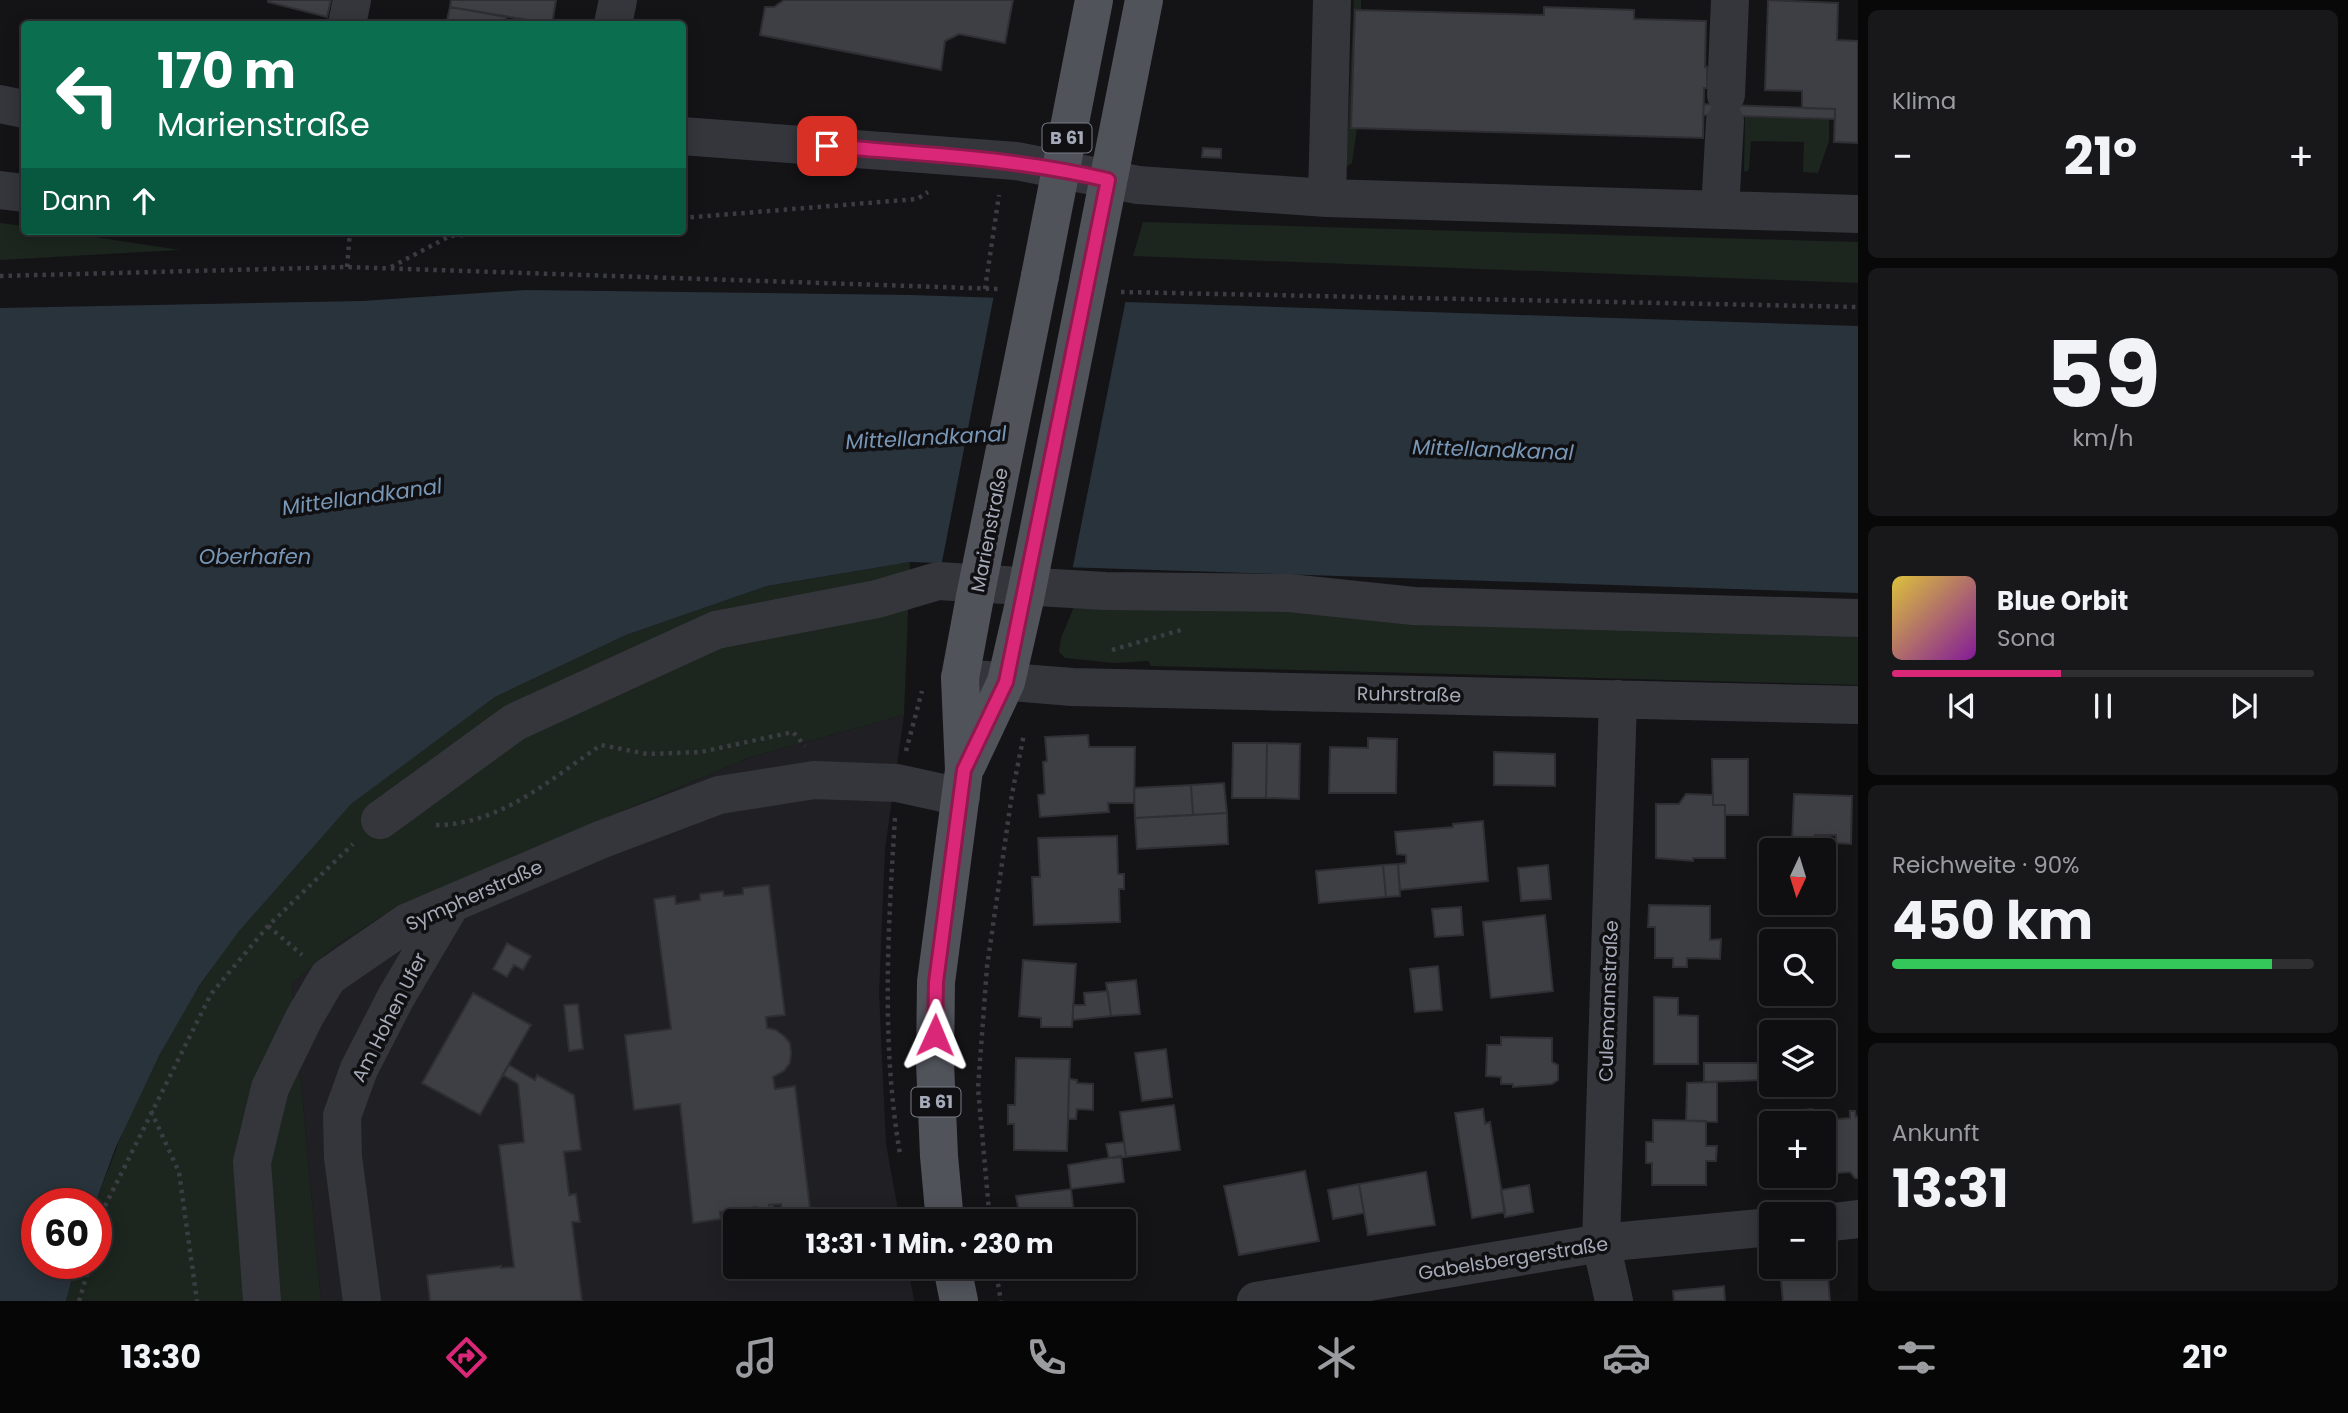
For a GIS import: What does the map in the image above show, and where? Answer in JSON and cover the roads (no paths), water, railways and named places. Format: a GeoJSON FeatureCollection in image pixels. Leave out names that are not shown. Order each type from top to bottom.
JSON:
{"type":"FeatureCollection","features":[{"type":"Feature","properties":{"kind":"main road","name":"Marienstraße"},"geometry":{"type":"LineString","coordinates":[[944,1209],[936,1089],[936,982],[963,784],[960,678],[1094,0]]}},
{"type":"Feature","properties":{"kind":"main road","name":"Marienstraße"},"geometry":{"type":"LineString","coordinates":[[963,784],[1019,683],[1025,599],[1144,0]]}},
{"type":"Feature","properties":{"kind":"main road"},"geometry":{"type":"LineString","coordinates":[[955,1279],[959,1301]]}},
{"type":"Feature","properties":{"kind":"street"},"geometry":{"type":"LineString","coordinates":[[348,21],[352,0]]}},
{"type":"Feature","properties":{"kind":"street"},"geometry":{"type":"LineString","coordinates":[[614,21],[618,0]]}},
{"type":"Feature","properties":{"kind":"street"},"geometry":{"type":"LineString","coordinates":[[1327,198],[1332,0]]}},
{"type":"Feature","properties":{"kind":"street"},"geometry":{"type":"LineString","coordinates":[[1720,210],[1730,0]]}},
{"type":"Feature","properties":{"kind":"street"},"geometry":{"type":"LineString","coordinates":[[0,104],[21,108]]}},
{"type":"Feature","properties":{"kind":"street"},"geometry":{"type":"LineString","coordinates":[[686,136],[1002,160],[1138,185],[1327,198],[1858,214]]}},
{"type":"Feature","properties":{"kind":"street"},"geometry":{"type":"LineString","coordinates":[[0,190],[21,192]]}},
{"type":"Feature","properties":{"kind":"street"},"geometry":{"type":"LineString","coordinates":[[380,820],[515,722],[716,630],[877,599],[938,581],[1105,591],[1289,593],[1414,606],[1858,618]]}},
{"type":"Feature","properties":{"kind":"street","name":"Ruhrstraße"},"geometry":{"type":"LineString","coordinates":[[960,678],[1072,687],[1858,705]]}},
{"type":"Feature","properties":{"kind":"street","name":"Culemannstraße"},"geometry":{"type":"LineString","coordinates":[[1614,1301],[1601,1243],[1618,699]]}},
{"type":"Feature","properties":{"kind":"street","name":"Sympherstraße"},"geometry":{"type":"LineString","coordinates":[[262,1301],[252,1162],[270,1088],[328,976],[408,922],[600,840],[719,794],[814,780],[963,784]]}},
{"type":"Feature","properties":{"kind":"street","name":"Am Hohen Ufer"},"geometry":{"type":"LineString","coordinates":[[362,1301],[343,1157],[342,1116],[359,1069],[390,1009],[451,904]]}},
{"type":"Feature","properties":{"kind":"street"},"geometry":{"type":"LineString","coordinates":[[1836,1222],[1858,1219]]}},
{"type":"Feature","properties":{"kind":"street","name":"Gabelsbergerstraße"},"geometry":{"type":"LineString","coordinates":[[1256,1301],[1601,1243],[1759,1228]]}},
{"type":"Feature","properties":{"kind":"water","name":"Oberhafen"},"geometry":{"type":"Polygon","coordinates":[[[525,290],[910,295],[1858,326],[1858,593],[910,562],[767,586],[626,635],[495,697],[351,804],[239,931],[199,986],[159,1056],[115,1149],[101,1188],[21,1188],[21,1279],[72,1279],[66,1301],[0,1301],[0,308],[362,301],[525,290]]]}},
{"type":"Feature","properties":{"kind":"water label","name":"Mittellandkanal"},"geometry":{"type":"Point","coordinates":[926,438]}},
{"type":"Feature","properties":{"kind":"water label","name":"Mittellandkanal"},"geometry":{"type":"Point","coordinates":[1493,450]}},
{"type":"Feature","properties":{"kind":"water label","name":"Mittellandkanal"},"geometry":{"type":"Point","coordinates":[362,497]}}]}
